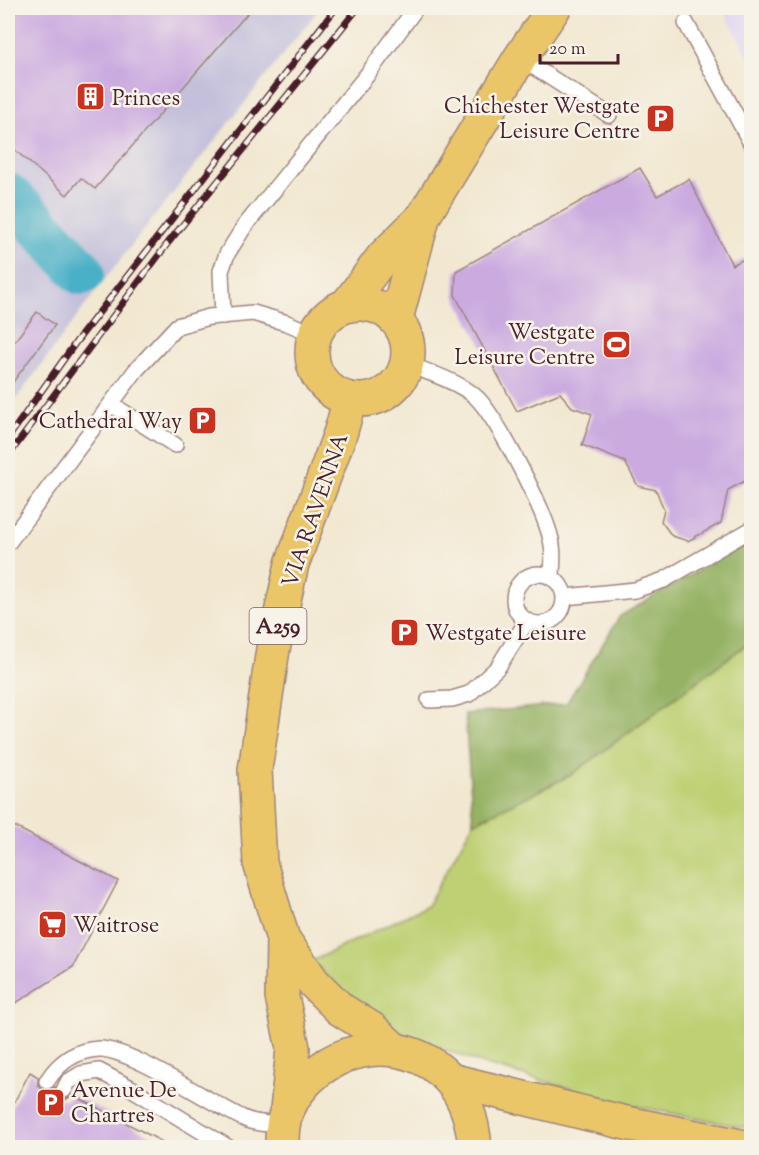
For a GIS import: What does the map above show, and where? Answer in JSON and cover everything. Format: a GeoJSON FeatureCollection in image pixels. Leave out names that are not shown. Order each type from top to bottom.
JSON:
{"type":"FeatureCollection","features":[{"type":"Feature","properties":{"kind":"main road"},"geometry":{"type":"LineString","coordinates":[[347,305],[383,257],[423,217],[552,9]]}},
{"type":"Feature","properties":{"kind":"main road"},"geometry":{"type":"LineString","coordinates":[[396,319],[423,217]]}},
{"type":"Feature","properties":{"kind":"main road"},"geometry":{"type":"LineString","coordinates":[[360,303],[373,305],[386,311],[396,319],[404,333],[408,348],[406,364],[401,377],[385,392],[365,400],[337,395],[317,375],[312,362],[311,348],[314,334],[322,321],[333,311],[347,305],[360,303]]}},
{"type":"Feature","properties":{"kind":"main road","name":"VIA RAVENNA"},"geometry":{"type":"LineString","coordinates":[[284,1128],[293,1048],[282,997],[283,939],[260,863],[255,770],[273,649],[292,564],[341,431],[350,399]]}},
{"type":"Feature","properties":{"kind":"main road","name":"VIA RAVENNA"},"geometry":{"type":"LineString","coordinates":[[283,939],[314,982],[340,1009],[372,1029],[395,1050]]}},
{"type":"Feature","properties":{"kind":"main road"},"geometry":{"type":"LineString","coordinates":[[284,1128],[305,1082],[330,1061],[362,1050],[395,1050],[416,1056],[434,1066],[450,1080],[465,1101],[474,1125],[475,1148]]}},
{"type":"Feature","properties":{"kind":"main road"},"geometry":{"type":"LineString","coordinates":[[450,1080],[626,1123],[750,1148]]}},
{"type":"Feature","properties":{"kind":"lane"},"geometry":{"type":"LineString","coordinates":[[223,316],[221,271],[227,254],[244,227],[367,75],[416,8]]}},
{"type":"Feature","properties":{"kind":"lane"},"geometry":{"type":"LineString","coordinates":[[686,23],[752,145]]}},
{"type":"Feature","properties":{"kind":"lane"},"geometry":{"type":"LineString","coordinates":[[520,58],[609,116]]}},
{"type":"Feature","properties":{"kind":"lane"},"geometry":{"type":"LineString","coordinates":[[8,543],[136,370],[177,326],[209,317],[253,313],[314,334]]}},
{"type":"Feature","properties":{"kind":"lane"},"geometry":{"type":"LineString","coordinates":[[406,364],[448,380],[476,396],[495,423],[540,511],[552,544],[552,577]]}},
{"type":"Feature","properties":{"kind":"lane"},"geometry":{"type":"LineString","coordinates":[[111,404],[175,445]]}},
{"type":"Feature","properties":{"kind":"lane"},"geometry":{"type":"LineString","coordinates":[[565,597],[635,590],[664,580],[752,529]]}},
{"type":"Feature","properties":{"kind":"lane"},"geometry":{"type":"LineString","coordinates":[[536,574],[552,577],[561,585],[565,597],[564,605],[556,618],[542,625],[526,621],[516,610],[514,594],[517,587],[529,576],[536,574]]}},
{"type":"Feature","properties":{"kind":"lane"},"geometry":{"type":"LineString","coordinates":[[429,700],[452,699],[469,694],[498,667],[526,621]]}},
{"type":"Feature","properties":{"kind":"lane"},"geometry":{"type":"LineString","coordinates":[[47,1081],[51,1074],[72,1055],[100,1049],[128,1057],[245,1120],[284,1128]]}},
{"type":"Feature","properties":{"kind":"lane"},"geometry":{"type":"LineString","coordinates":[[64,1090],[68,1082],[81,1074],[99,1071],[229,1148]]}},
{"type":"Feature","properties":{"kind":"shaded area"},"geometry":{"type":"Polygon","coordinates":[[[8,8],[320,8],[105,279],[8,410],[8,8]]]}},
{"type":"Feature","properties":{"kind":"shaded area"},"geometry":{"type":"Polygon","coordinates":[[[722,8],[751,8],[751,61],[722,8]]]}},
{"type":"Feature","properties":{"kind":"green space"},"geometry":{"type":"Polygon","coordinates":[[[751,540],[751,641],[571,775],[473,823],[465,714],[566,704],[620,616],[751,540]]]}},
{"type":"Feature","properties":{"kind":"green space"},"geometry":{"type":"Polygon","coordinates":[[[751,641],[751,1129],[630,1105],[486,1065],[406,1035],[361,1008],[312,961],[427,906],[473,823],[571,775],[751,641]]]}},
{"type":"Feature","properties":{"kind":"building","name":"Princes"},"geometry":{"type":"Polygon","coordinates":[[[8,8],[252,8],[95,189],[81,178],[67,195],[8,144],[8,8]]]}},
{"type":"Feature","properties":{"kind":"building","name":"Westgate Leisure Centre"},"geometry":{"type":"Polygon","coordinates":[[[640,168],[657,196],[689,179],[732,265],[752,255],[752,477],[728,490],[721,523],[688,541],[672,536],[661,521],[664,510],[656,490],[638,486],[625,462],[582,445],[592,414],[572,407],[560,393],[517,411],[455,295],[456,271],[640,168]]]}},
{"type":"Feature","properties":{"kind":"building"},"geometry":{"type":"Polygon","coordinates":[[[37,312],[55,325],[8,389],[8,350],[37,312]]]}},
{"type":"Feature","properties":{"kind":"building","name":"Waitrose"},"geometry":{"type":"Polygon","coordinates":[[[8,823],[118,881],[73,967],[8,1008],[8,823]]]}},
{"type":"Feature","properties":{"kind":"building","name":"Avenue De Chartres"},"geometry":{"type":"Polygon","coordinates":[[[30,1072],[38,1077],[38,1085],[42,1089],[51,1090],[55,1087],[59,1098],[65,1100],[73,1095],[174,1148],[8,1148],[8,1114],[30,1072]]]}},
{"type":"Feature","properties":{"kind":"waterway"},"geometry":{"type":"LineString","coordinates":[[8,196],[82,272]]}},
{"type":"Feature","properties":{"kind":"railway"},"geometry":{"type":"LineString","coordinates":[[8,438],[76,342],[336,8]]}},
{"type":"Feature","properties":{"kind":"railway"},"geometry":{"type":"LineString","coordinates":[[8,456],[168,243],[358,8]]}},
{"type":"Feature","properties":{"kind":"place","name":"Princes"},"geometry":{"type":"Point","coordinates":[91,97]}},
{"type":"Feature","properties":{"kind":"place","name":"Chichester Westgate Leisure Centre"},"geometry":{"type":"Point","coordinates":[661,118]}},
{"type":"Feature","properties":{"kind":"place","name":"Westgate Leisure Centre"},"geometry":{"type":"Point","coordinates":[616,344]}},
{"type":"Feature","properties":{"kind":"place","name":"Cathedral Way"},"geometry":{"type":"Point","coordinates":[203,420]}},
{"type":"Feature","properties":{"kind":"place","name":"Westgate Leisure"},"geometry":{"type":"Point","coordinates":[404,632]}},
{"type":"Feature","properties":{"kind":"place","name":"Waitrose"},"geometry":{"type":"Point","coordinates":[52,924]}},
{"type":"Feature","properties":{"kind":"place","name":"Avenue De Chartres"},"geometry":{"type":"Point","coordinates":[50,1102]}}]}
